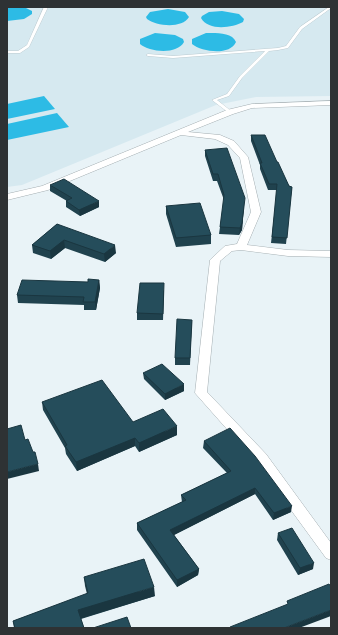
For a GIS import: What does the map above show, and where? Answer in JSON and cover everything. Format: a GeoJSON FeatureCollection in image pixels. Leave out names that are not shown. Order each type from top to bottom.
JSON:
{"type":"FeatureCollection","features":[{"type":"Feature","properties":{"kind":"street"},"geometry":{"type":"LineString","coordinates":[[7,197],[45,188],[230,112],[252,106],[331,103]]}},
{"type":"Feature","properties":{"kind":"street"},"geometry":{"type":"LineString","coordinates":[[179,134],[196,134],[217,137],[231,143],[244,157],[256,212],[241,246]]}},
{"type":"Feature","properties":{"kind":"street"},"geometry":{"type":"LineString","coordinates":[[331,254],[288,253],[241,246],[229,248],[215,260],[201,393],[261,458],[331,554]]}},
{"type":"Feature","properties":{"kind":"lane"},"geometry":{"type":"LineString","coordinates":[[7,52],[19,52],[28,46],[46,7]]}},
{"type":"Feature","properties":{"kind":"lane"},"geometry":{"type":"LineString","coordinates":[[148,55],[173,57],[267,51],[287,47],[301,28],[331,7]]}},
{"type":"Feature","properties":{"kind":"lane"},"geometry":{"type":"LineString","coordinates":[[230,112],[214,100],[228,95],[241,77],[267,51]]}},
{"type":"Feature","properties":{"kind":"shaded area"},"geometry":{"type":"Polygon","coordinates":[[[7,7],[331,7],[331,96],[256,97],[216,105],[22,185],[7,187],[7,7]]]}},
{"type":"Feature","properties":{"kind":"water"},"geometry":{"type":"Polygon","coordinates":[[[7,7],[24,7],[32,11],[32,14],[24,19],[7,21],[7,7]]]}},
{"type":"Feature","properties":{"kind":"water"},"geometry":{"type":"Polygon","coordinates":[[[168,9],[185,12],[189,17],[186,21],[175,25],[162,25],[147,19],[146,17],[150,12],[168,9]]]}},
{"type":"Feature","properties":{"kind":"water"},"geometry":{"type":"Polygon","coordinates":[[[222,11],[239,14],[244,19],[243,22],[233,26],[214,27],[204,22],[201,18],[209,12],[222,11]]]}},
{"type":"Feature","properties":{"kind":"water"},"geometry":{"type":"Polygon","coordinates":[[[155,33],[175,35],[183,39],[184,42],[175,49],[163,51],[150,49],[140,44],[140,39],[155,33]]]}},
{"type":"Feature","properties":{"kind":"water"},"geometry":{"type":"Polygon","coordinates":[[[206,33],[219,33],[231,36],[236,42],[233,46],[222,51],[209,51],[192,44],[192,39],[206,33]]]}},
{"type":"Feature","properties":{"kind":"water"},"geometry":{"type":"Polygon","coordinates":[[[44,96],[55,109],[7,119],[7,104],[44,96]]]}},
{"type":"Feature","properties":{"kind":"water"},"geometry":{"type":"Polygon","coordinates":[[[57,113],[69,127],[7,140],[7,124],[57,113]]]}},
{"type":"Feature","properties":{"kind":"building"},"geometry":{"type":"Polygon","coordinates":[[[251,135],[265,135],[289,186],[292,187],[287,238],[272,237],[277,184],[269,184],[260,163],[262,163],[251,135]]]}},
{"type":"Feature","properties":{"kind":"building"},"geometry":{"type":"Polygon","coordinates":[[[227,148],[245,198],[240,228],[220,227],[224,195],[218,174],[213,174],[205,150],[227,148]]]}},
{"type":"Feature","properties":{"kind":"building"},"geometry":{"type":"Polygon","coordinates":[[[64,179],[99,201],[79,210],[66,201],[72,198],[50,185],[64,179]]]}},
{"type":"Feature","properties":{"kind":"building"},"geometry":{"type":"Polygon","coordinates":[[[200,203],[211,235],[176,238],[166,206],[200,203]]]}},
{"type":"Feature","properties":{"kind":"building"},"geometry":{"type":"Polygon","coordinates":[[[57,224],[115,245],[104,254],[64,240],[50,251],[32,245],[57,224]]]}},
{"type":"Feature","properties":{"kind":"building"},"geometry":{"type":"Polygon","coordinates":[[[88,279],[99,280],[95,302],[83,302],[84,297],[17,295],[22,280],[88,282],[88,279]]]}},
{"type":"Feature","properties":{"kind":"building"},"geometry":{"type":"Polygon","coordinates":[[[140,283],[164,283],[163,314],[137,313],[140,283]]]}},
{"type":"Feature","properties":{"kind":"building"},"geometry":{"type":"Polygon","coordinates":[[[177,319],[192,320],[190,358],[175,358],[177,319]]]}},
{"type":"Feature","properties":{"kind":"building"},"geometry":{"type":"Polygon","coordinates":[[[162,364],[184,384],[165,394],[143,373],[162,364]]]}},
{"type":"Feature","properties":{"kind":"building"},"geometry":{"type":"Polygon","coordinates":[[[102,380],[133,422],[163,409],[177,426],[139,443],[135,438],[76,462],[65,446],[67,445],[42,402],[102,380]]]}},
{"type":"Feature","properties":{"kind":"building"},"geometry":{"type":"Polygon","coordinates":[[[21,425],[25,440],[28,439],[33,452],[35,452],[38,464],[7,472],[7,429],[21,425]]]}},
{"type":"Feature","properties":{"kind":"building"},"geometry":{"type":"Polygon","coordinates":[[[230,428],[255,456],[292,506],[274,513],[255,488],[170,530],[199,569],[177,580],[137,523],[186,500],[181,495],[231,471],[204,441],[230,428]]]}},
{"type":"Feature","properties":{"kind":"building"},"geometry":{"type":"Polygon","coordinates":[[[292,528],[314,563],[300,568],[278,533],[292,528]]]}},
{"type":"Feature","properties":{"kind":"building"},"geometry":{"type":"Polygon","coordinates":[[[144,559],[154,587],[78,610],[84,628],[15,628],[13,621],[88,593],[84,577],[144,559]]]}},
{"type":"Feature","properties":{"kind":"building"},"geometry":{"type":"Polygon","coordinates":[[[329,584],[331,587],[331,610],[284,628],[230,627],[288,604],[287,601],[329,584]]]}},
{"type":"Feature","properties":{"kind":"building"},"geometry":{"type":"Polygon","coordinates":[[[127,617],[131,628],[93,628],[127,617]]]}}]}
